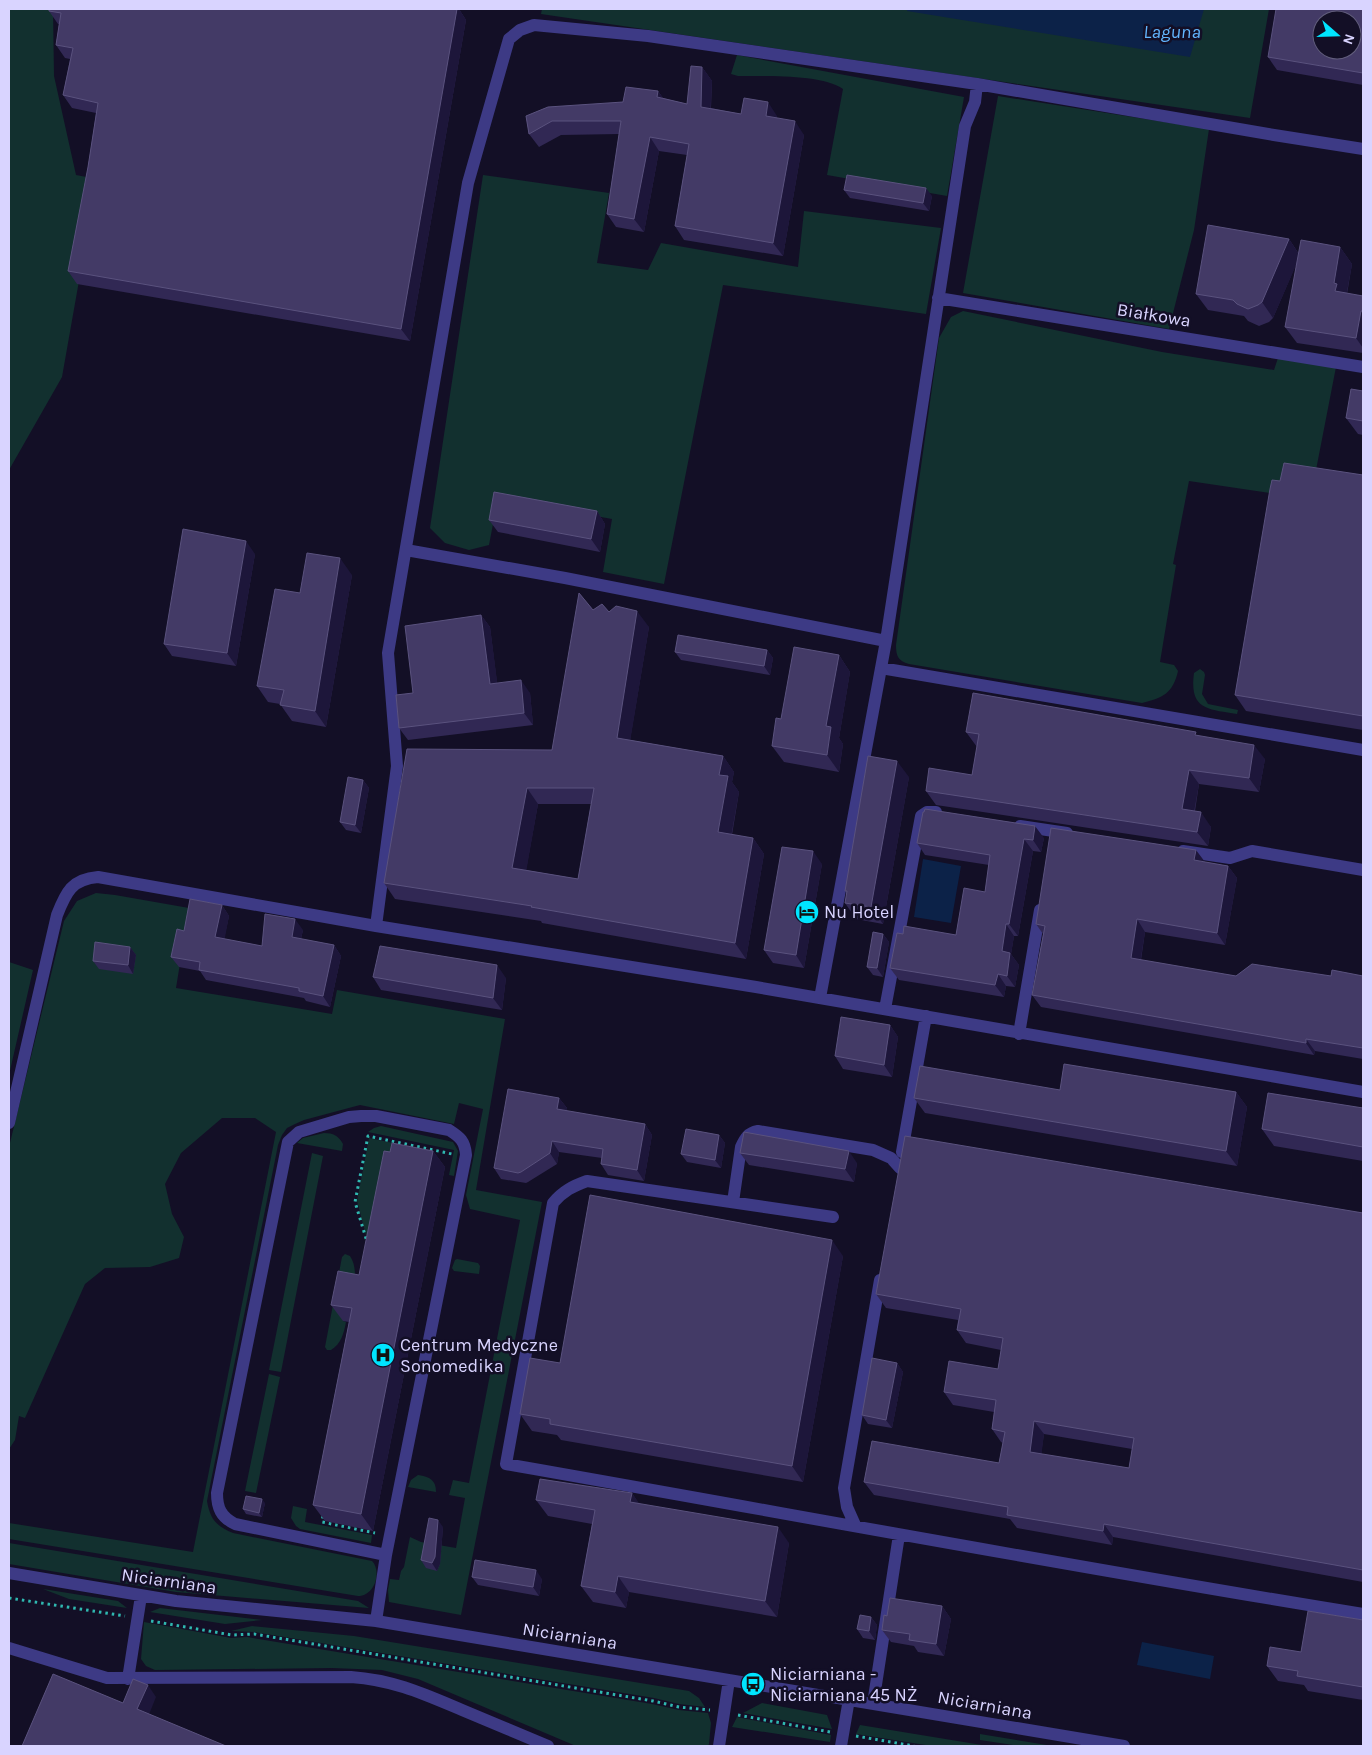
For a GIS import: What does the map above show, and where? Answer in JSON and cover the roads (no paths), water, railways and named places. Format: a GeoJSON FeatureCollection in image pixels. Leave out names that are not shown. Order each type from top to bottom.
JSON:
{"type":"FeatureCollection","features":[{"type":"Feature","properties":{"kind":"street"},"geometry":{"type":"LineString","coordinates":[[376,926],[397,766],[388,653],[468,184],[509,39],[520,30],[534,25],[648,36],[977,84],[1363,149]]}},
{"type":"Feature","properties":{"kind":"street"},"geometry":{"type":"LineString","coordinates":[[820,998],[886,641],[965,126],[975,102],[977,84]]}},
{"type":"Feature","properties":{"kind":"street","name":"Białkowa"},"geometry":{"type":"LineString","coordinates":[[938,298],[1363,367]]}},
{"type":"Feature","properties":{"kind":"street"},"geometry":{"type":"LineString","coordinates":[[406,550],[565,578],[886,641]]}},
{"type":"Feature","properties":{"kind":"street"},"geometry":{"type":"LineString","coordinates":[[881,668],[1363,750]]}},
{"type":"Feature","properties":{"kind":"street"},"geometry":{"type":"LineString","coordinates":[[885,1009],[921,816],[927,812],[945,814]]}},
{"type":"Feature","properties":{"kind":"street"},"geometry":{"type":"LineString","coordinates":[[1004,823],[1053,836],[1083,835]]}},
{"type":"Feature","properties":{"kind":"street"},"geometry":{"type":"LineString","coordinates":[[1171,849],[1230,858],[1252,851],[1363,870]]}},
{"type":"Feature","properties":{"kind":"street"},"geometry":{"type":"LineString","coordinates":[[9,1123],[57,915],[64,898],[74,885],[86,878],[98,877],[376,926],[885,1009],[1019,1034],[1363,1092]]}},
{"type":"Feature","properties":{"kind":"street"},"geometry":{"type":"LineString","coordinates":[[1019,1034],[1042,898]]}},
{"type":"Feature","properties":{"kind":"street"},"geometry":{"type":"LineString","coordinates":[[733,1202],[741,1147],[750,1133],[758,1131],[874,1150],[891,1158],[899,1172],[926,1016]]}},
{"type":"Feature","properties":{"kind":"street"},"geometry":{"type":"LineString","coordinates":[[376,1621],[386,1555],[466,1155],[465,1144],[459,1136],[448,1130],[376,1116],[361,1116],[349,1117],[299,1132],[288,1142],[217,1503],[220,1512],[226,1520],[235,1524],[386,1555]]}},
{"type":"Feature","properties":{"kind":"street"},"geometry":{"type":"LineString","coordinates":[[833,1217],[587,1181],[573,1186],[561,1194],[553,1203],[506,1464],[855,1525],[900,1535],[1363,1614]]}},
{"type":"Feature","properties":{"kind":"street"},"geometry":{"type":"LineString","coordinates":[[855,1525],[847,1508],[844,1488],[882,1271]]}},
{"type":"Feature","properties":{"kind":"street"},"geometry":{"type":"LineString","coordinates":[[873,1704],[900,1535]]}},
{"type":"Feature","properties":{"kind":"street","name":"Niciarniana"},"geometry":{"type":"LineString","coordinates":[[9,1573],[176,1601],[376,1621],[1124,1746]]}},
{"type":"Feature","properties":{"kind":"street"},"geometry":{"type":"LineString","coordinates":[[128,1679],[141,1596]]}},
{"type":"Feature","properties":{"kind":"street"},"geometry":{"type":"LineString","coordinates":[[9,1648],[107,1678],[372,1678],[420,1692],[548,1746]]}},
{"type":"Feature","properties":{"kind":"street"},"geometry":{"type":"LineString","coordinates":[[718,1746],[729,1680]]}},
{"type":"Feature","properties":{"kind":"street"},"geometry":{"type":"LineString","coordinates":[[841,1746],[849,1699]]}},
{"type":"Feature","properties":{"kind":"water","name":"Laguna"},"geometry":{"type":"Polygon","coordinates":[[[907,9],[1204,9],[1190,57],[907,11],[907,9]]]}},
{"type":"Feature","properties":{"kind":"water"},"geometry":{"type":"Polygon","coordinates":[[[923,859],[961,866],[951,923],[914,917],[923,859]]]}},
{"type":"Feature","properties":{"kind":"water"},"geometry":{"type":"Polygon","coordinates":[[[1142,1642],[1214,1656],[1210,1679],[1137,1665],[1142,1642]]]}},
{"type":"Feature","properties":{"kind":"place","name":"Nu Hotel"},"geometry":{"type":"Point","coordinates":[807,912]}},
{"type":"Feature","properties":{"kind":"place","name":"Centrum Medyczne Sonomedika"},"geometry":{"type":"Point","coordinates":[383,1355]}},
{"type":"Feature","properties":{"kind":"place","name":"Niciarniana - Niciarniana 45 NŻ"},"geometry":{"type":"Point","coordinates":[753,1684]}}]}
